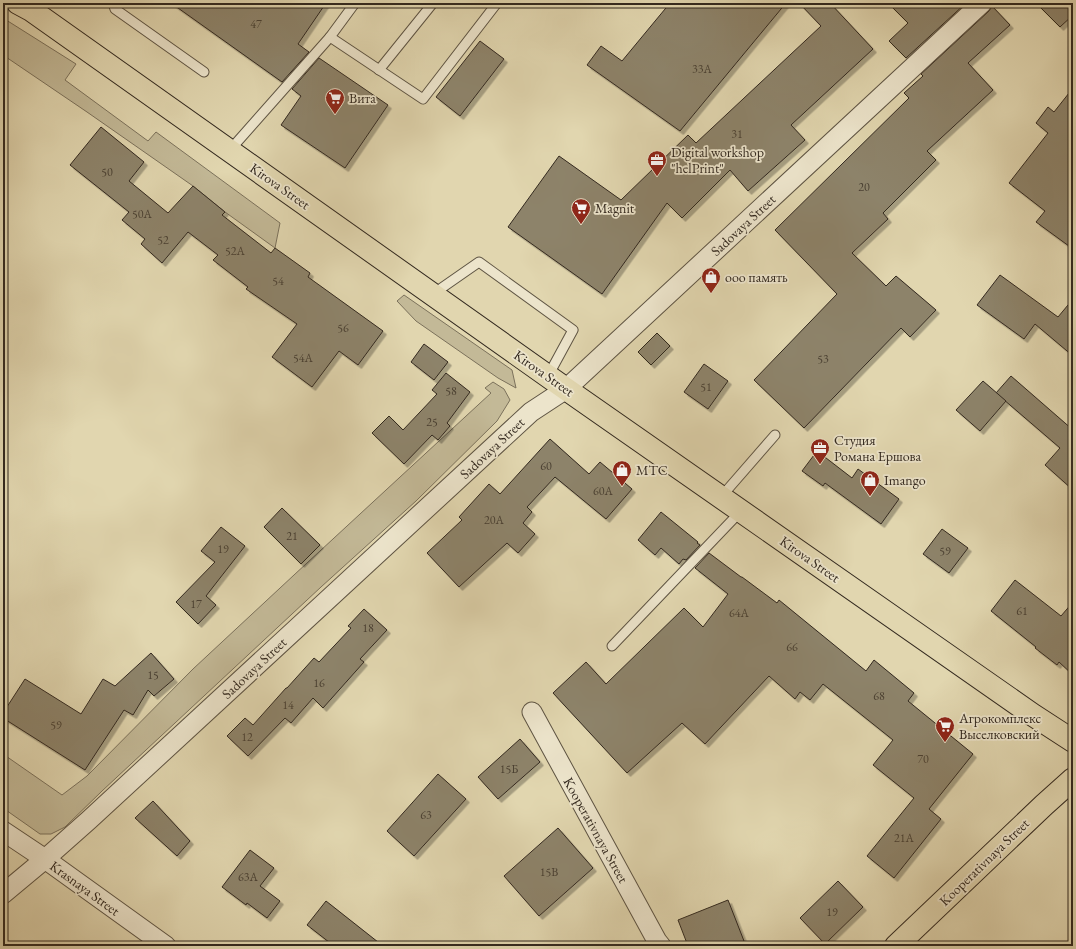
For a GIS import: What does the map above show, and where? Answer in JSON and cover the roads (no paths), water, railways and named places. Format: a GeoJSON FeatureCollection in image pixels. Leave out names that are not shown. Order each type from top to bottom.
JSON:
{"type":"FeatureCollection","features":[{"type":"Feature","properties":{"kind":"main road","name":"Kirova Street"},"geometry":{"type":"LineString","coordinates":[[18,3],[31,10],[566,389],[1033,716],[1073,741]]}},
{"type":"Feature","properties":{"kind":"main road","name":"Kooperativnaya Street"},"geometry":{"type":"LineString","coordinates":[[896,946],[1073,779]]}},
{"type":"Feature","properties":{"kind":"street","name":"Sadovaya Street"},"geometry":{"type":"LineString","coordinates":[[3,894],[45,860],[89,820],[531,412],[566,389],[982,3]]}},
{"type":"Feature","properties":{"kind":"street","name":"Kooperativnaya Street"},"geometry":{"type":"LineString","coordinates":[[532,712],[656,941],[661,946]]}},
{"type":"Feature","properties":{"kind":"street","name":"Krasnaya Street"},"geometry":{"type":"LineString","coordinates":[[3,831],[166,946]]}},
{"type":"Feature","properties":{"kind":"lane"},"geometry":{"type":"LineString","coordinates":[[113,3],[115,9],[204,72]]}},
{"type":"Feature","properties":{"kind":"lane"},"geometry":{"type":"LineString","coordinates":[[230,150],[330,37],[355,3]]}},
{"type":"Feature","properties":{"kind":"lane"},"geometry":{"type":"LineString","coordinates":[[380,70],[433,3]]}},
{"type":"Feature","properties":{"kind":"lane"},"geometry":{"type":"LineString","coordinates":[[330,37],[423,99],[497,3]]}},
{"type":"Feature","properties":{"kind":"lane"},"geometry":{"type":"LineString","coordinates":[[433,294],[479,262],[573,330],[548,376]]}},
{"type":"Feature","properties":{"kind":"lane"},"geometry":{"type":"LineString","coordinates":[[721,497],[775,435]]}},
{"type":"Feature","properties":{"kind":"lane"},"geometry":{"type":"LineString","coordinates":[[612,646],[741,511]]}},
{"type":"Feature","properties":{"kind":"place","name":"Вита"},"geometry":{"type":"Point","coordinates":[335,115]}},
{"type":"Feature","properties":{"kind":"place","name":"Digital workshop \"helPrint\""},"geometry":{"type":"Point","coordinates":[657,177]}},
{"type":"Feature","properties":{"kind":"place","name":"Magnit"},"geometry":{"type":"Point","coordinates":[581,225]}},
{"type":"Feature","properties":{"kind":"place","name":"ооо память"},"geometry":{"type":"Point","coordinates":[711,294]}},
{"type":"Feature","properties":{"kind":"place","name":"Студия Романа Ершова"},"geometry":{"type":"Point","coordinates":[820,465]}},
{"type":"Feature","properties":{"kind":"place","name":"МТС"},"geometry":{"type":"Point","coordinates":[622,487]}},
{"type":"Feature","properties":{"kind":"place","name":"Imango"},"geometry":{"type":"Point","coordinates":[870,497]}},
{"type":"Feature","properties":{"kind":"place","name":"Агрокомплекс Выселковский"},"geometry":{"type":"Point","coordinates":[945,743]}}]}
